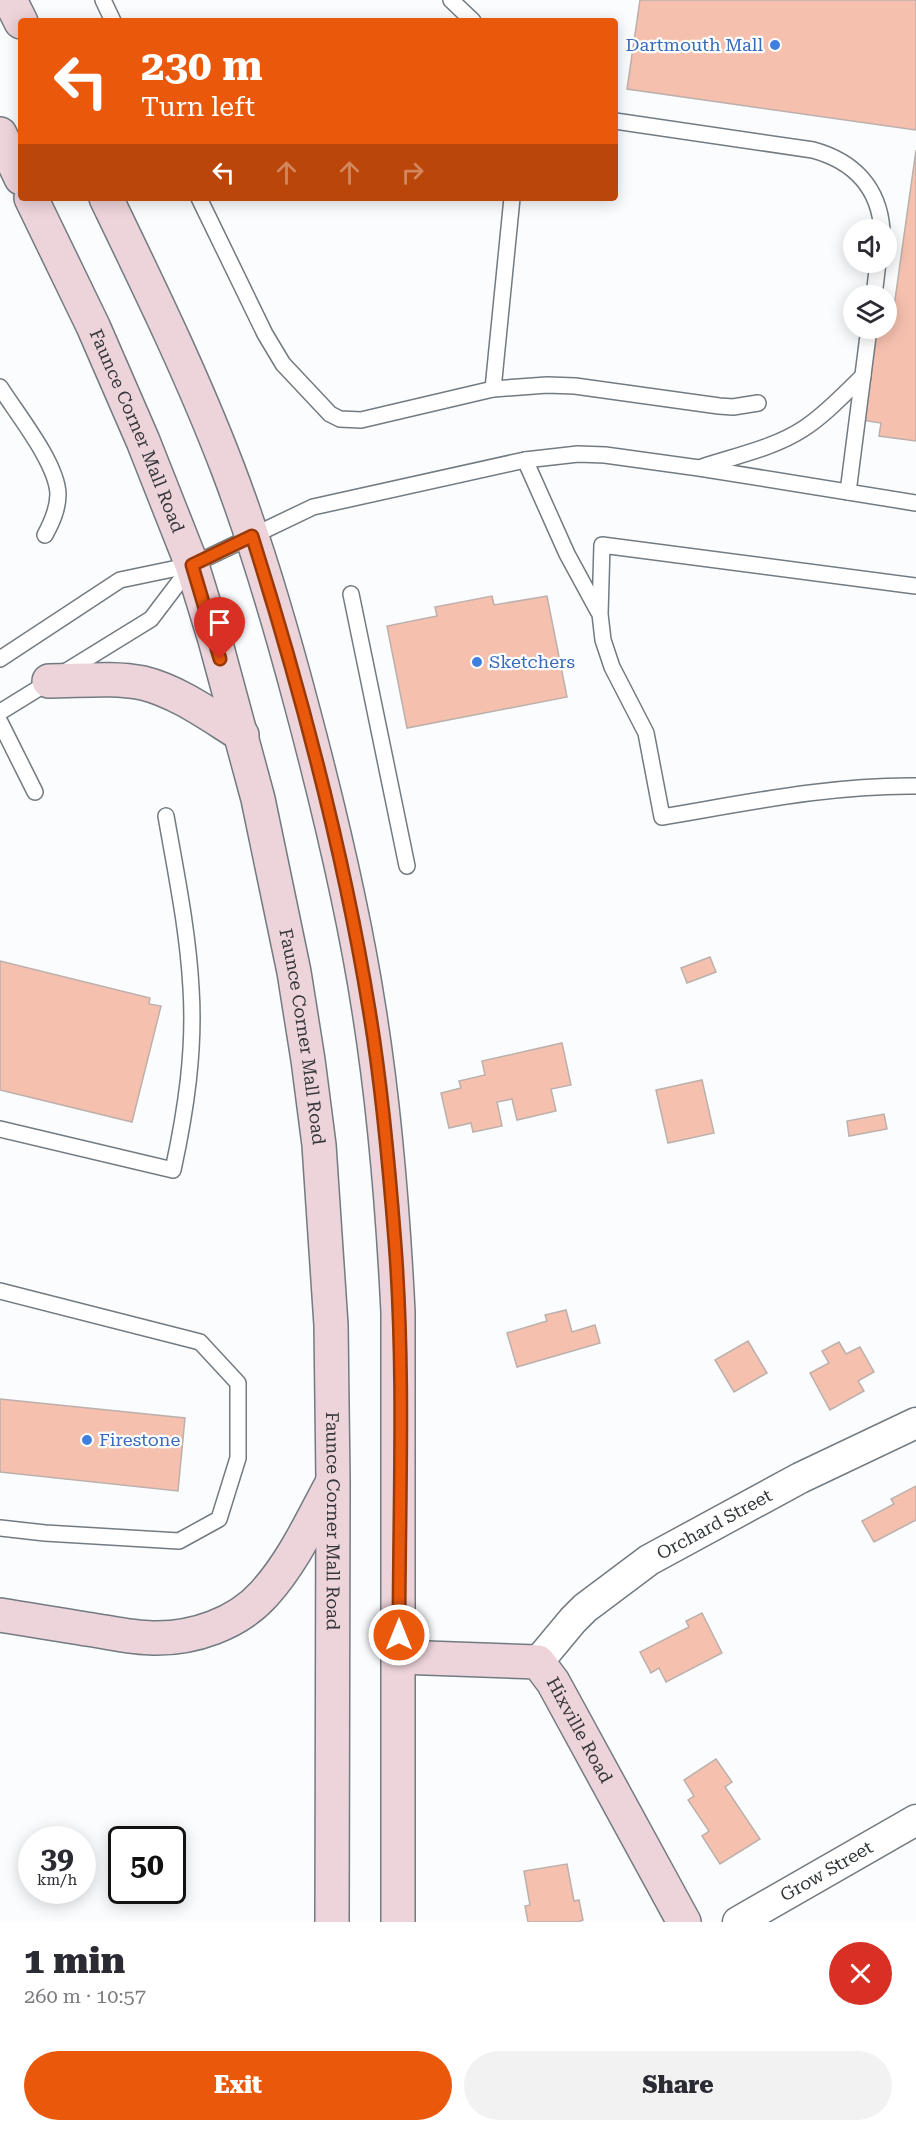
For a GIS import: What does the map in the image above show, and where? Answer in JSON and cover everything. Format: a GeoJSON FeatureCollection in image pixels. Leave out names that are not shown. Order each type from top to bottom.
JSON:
{"type":"FeatureCollection","features":[{"type":"Feature","properties":{"kind":"main road"},"geometry":{"type":"LineString","coordinates":[[10,0],[19,18]]}},
{"type":"Feature","properties":{"kind":"main road"},"geometry":{"type":"LineString","coordinates":[[0,134],[18,171]]}},
{"type":"Feature","properties":{"kind":"main road","name":"Faunce Corner Mall Road"},"geometry":{"type":"LineString","coordinates":[[32,201],[93,326],[192,565],[242,735],[278,886],[294,972],[319,1145],[330,1302],[333,1481],[332,1922]]}},
{"type":"Feature","properties":{"kind":"main road"},"geometry":{"type":"LineString","coordinates":[[107,201],[195,391],[227,467],[252,536],[282,631],[324,792],[340,860],[369,1011],[395,1244],[398,1301],[398,1922]]}},
{"type":"Feature","properties":{"kind":"main road"},"geometry":{"type":"LineString","coordinates":[[50,681],[107,680],[141,683],[180,699],[242,735]]}},
{"type":"Feature","properties":{"kind":"main road"},"geometry":{"type":"LineString","coordinates":[[0,1615],[154,1638],[189,1635],[207,1630],[238,1616],[254,1605],[266,1592],[296,1550],[333,1481]]}},
{"type":"Feature","properties":{"kind":"main road","name":"Hixville Road"},"geometry":{"type":"LineString","coordinates":[[399,1658],[538,1662],[553,1682],[684,1922]]}},
{"type":"Feature","properties":{"kind":"street","name":"Orchard Street"},"geometry":{"type":"LineString","coordinates":[[538,1662],[585,1608],[650,1560],[800,1478],[916,1423]]}},
{"type":"Feature","properties":{"kind":"street","name":"Grow Street"},"geometry":{"type":"LineString","coordinates":[[738,1922],[916,1820]]}},
{"type":"Feature","properties":{"kind":"lane"},"geometry":{"type":"LineString","coordinates":[[103,0],[112,18]]}},
{"type":"Feature","properties":{"kind":"lane"},"geometry":{"type":"LineString","coordinates":[[451,0],[470,18]]}},
{"type":"Feature","properties":{"kind":"lane"},"geometry":{"type":"LineString","coordinates":[[618,121],[813,150],[830,155],[845,162],[867,185],[876,200],[881,219]]}},
{"type":"Feature","properties":{"kind":"lane"},"geometry":{"type":"LineString","coordinates":[[199,201],[265,334],[283,364],[330,414],[340,419],[361,420],[493,389],[529,386],[575,386],[719,406],[758,404]]}},
{"type":"Feature","properties":{"kind":"lane"},"geometry":{"type":"LineString","coordinates":[[493,389],[512,201]]}},
{"type":"Feature","properties":{"kind":"lane"},"geometry":{"type":"LineString","coordinates":[[848,492],[868,339]]}},
{"type":"Feature","properties":{"kind":"lane"},"geometry":{"type":"LineString","coordinates":[[699,468],[770,445],[802,430],[863,376]]}},
{"type":"Feature","properties":{"kind":"lane"},"geometry":{"type":"LineString","coordinates":[[0,387],[45,456],[56,482],[58,495],[56,510],[45,535]]}},
{"type":"Feature","properties":{"kind":"lane"},"geometry":{"type":"LineString","coordinates":[[0,658],[120,580],[192,565],[313,507],[525,460],[569,455],[605,455],[916,503]]}},
{"type":"Feature","properties":{"kind":"lane"},"geometry":{"type":"LineString","coordinates":[[525,460],[567,554],[600,614]]}},
{"type":"Feature","properties":{"kind":"lane"},"geometry":{"type":"LineString","coordinates":[[916,586],[602,545],[600,614],[603,640],[612,667],[646,733],[662,817],[846,788],[916,786]]}},
{"type":"Feature","properties":{"kind":"lane"},"geometry":{"type":"LineString","coordinates":[[0,712],[151,619],[192,565]]}},
{"type":"Feature","properties":{"kind":"lane"},"geometry":{"type":"LineString","coordinates":[[351,594],[407,866]]}},
{"type":"Feature","properties":{"kind":"lane"},"geometry":{"type":"LineString","coordinates":[[0,722],[35,792]]}},
{"type":"Feature","properties":{"kind":"lane"},"geometry":{"type":"LineString","coordinates":[[0,1128],[173,1170],[188,1095],[192,990],[188,949],[166,816]]}},
{"type":"Feature","properties":{"kind":"lane"},"geometry":{"type":"LineString","coordinates":[[0,1291],[200,1342],[238,1383],[238,1458],[219,1519],[179,1541],[0,1528]]}},
{"type":"Feature","properties":{"kind":"building","name":"Dartmouth Mall"},"geometry":{"type":"Polygon","coordinates":[[[640,0],[916,0],[916,130],[627,89],[640,0]]]}},
{"type":"Feature","properties":{"kind":"building"},"geometry":{"type":"Polygon","coordinates":[[[916,150],[916,441],[879,436],[881,423],[862,420],[873,339],[897,339],[897,285],[916,150]]]}},
{"type":"Feature","properties":{"kind":"building","name":"Sketchers"},"geometry":{"type":"Polygon","coordinates":[[[492,596],[494,605],[547,596],[567,697],[407,728],[387,626],[437,616],[435,607],[492,596]]]}},
{"type":"Feature","properties":{"kind":"building"},"geometry":{"type":"Polygon","coordinates":[[[710,957],[716,972],[687,983],[681,968],[710,957]]]}},
{"type":"Feature","properties":{"kind":"building"},"geometry":{"type":"Polygon","coordinates":[[[0,961],[150,998],[149,1004],[161,1006],[132,1122],[0,1090],[0,961]]]}},
{"type":"Feature","properties":{"kind":"building"},"geometry":{"type":"Polygon","coordinates":[[[562,1043],[571,1085],[551,1089],[556,1111],[517,1120],[512,1099],[497,1102],[502,1126],[473,1132],[471,1123],[449,1128],[441,1093],[461,1088],[459,1081],[485,1075],[482,1061],[562,1043]]]}},
{"type":"Feature","properties":{"kind":"building"},"geometry":{"type":"Polygon","coordinates":[[[702,1080],[714,1133],[668,1143],[656,1090],[702,1080]]]}},
{"type":"Feature","properties":{"kind":"building"},"geometry":{"type":"Polygon","coordinates":[[[884,1114],[887,1129],[849,1136],[847,1121],[884,1114]]]}},
{"type":"Feature","properties":{"kind":"building"},"geometry":{"type":"Polygon","coordinates":[[[566,1310],[572,1332],[595,1325],[600,1343],[517,1367],[507,1333],[547,1321],[545,1315],[566,1310]]]}},
{"type":"Feature","properties":{"kind":"building"},"geometry":{"type":"Polygon","coordinates":[[[748,1341],[767,1373],[734,1392],[715,1360],[748,1341]]]}},
{"type":"Feature","properties":{"kind":"building"},"geometry":{"type":"Polygon","coordinates":[[[839,1342],[846,1354],[860,1347],[874,1372],[858,1381],[864,1391],[830,1410],[810,1373],[829,1363],[822,1351],[839,1342]]]}},
{"type":"Feature","properties":{"kind":"building"},"geometry":{"type":"Polygon","coordinates":[[[0,1399],[185,1418],[178,1491],[0,1472],[0,1399]]]}},
{"type":"Feature","properties":{"kind":"building"},"geometry":{"type":"Polygon","coordinates":[[[916,1486],[916,1520],[874,1542],[862,1521],[894,1504],[891,1499],[916,1486]]]}},
{"type":"Feature","properties":{"kind":"building"},"geometry":{"type":"Polygon","coordinates":[[[702,1613],[722,1653],[666,1682],[659,1668],[651,1673],[640,1652],[689,1627],[686,1621],[702,1613]]]}},
{"type":"Feature","properties":{"kind":"building"},"geometry":{"type":"Polygon","coordinates":[[[716,1759],[732,1782],[725,1787],[760,1839],[720,1864],[702,1836],[709,1831],[688,1800],[694,1796],[684,1780],[716,1759]]]}},
{"type":"Feature","properties":{"kind":"building"},"geometry":{"type":"Polygon","coordinates":[[[567,1864],[574,1901],[579,1900],[583,1920],[578,1922],[528,1922],[525,1906],[530,1905],[524,1871],[567,1864]]]}},
{"type":"Feature","properties":{"kind":"place","name":"Dartmouth Mall"},"geometry":{"type":"Point","coordinates":[775,45]}},
{"type":"Feature","properties":{"kind":"place","name":"Sketchers"},"geometry":{"type":"Point","coordinates":[477,662]}},
{"type":"Feature","properties":{"kind":"place","name":"Firestone"},"geometry":{"type":"Point","coordinates":[87,1440]}},
{"type":"Feature","properties":{"kind":"route"},"geometry":{"type":"LineString","coordinates":[[220,659],[192,565],[252,536],[282,631],[324,792],[340,860],[369,1011],[395,1244],[399,1391],[399,1635]]}}]}
